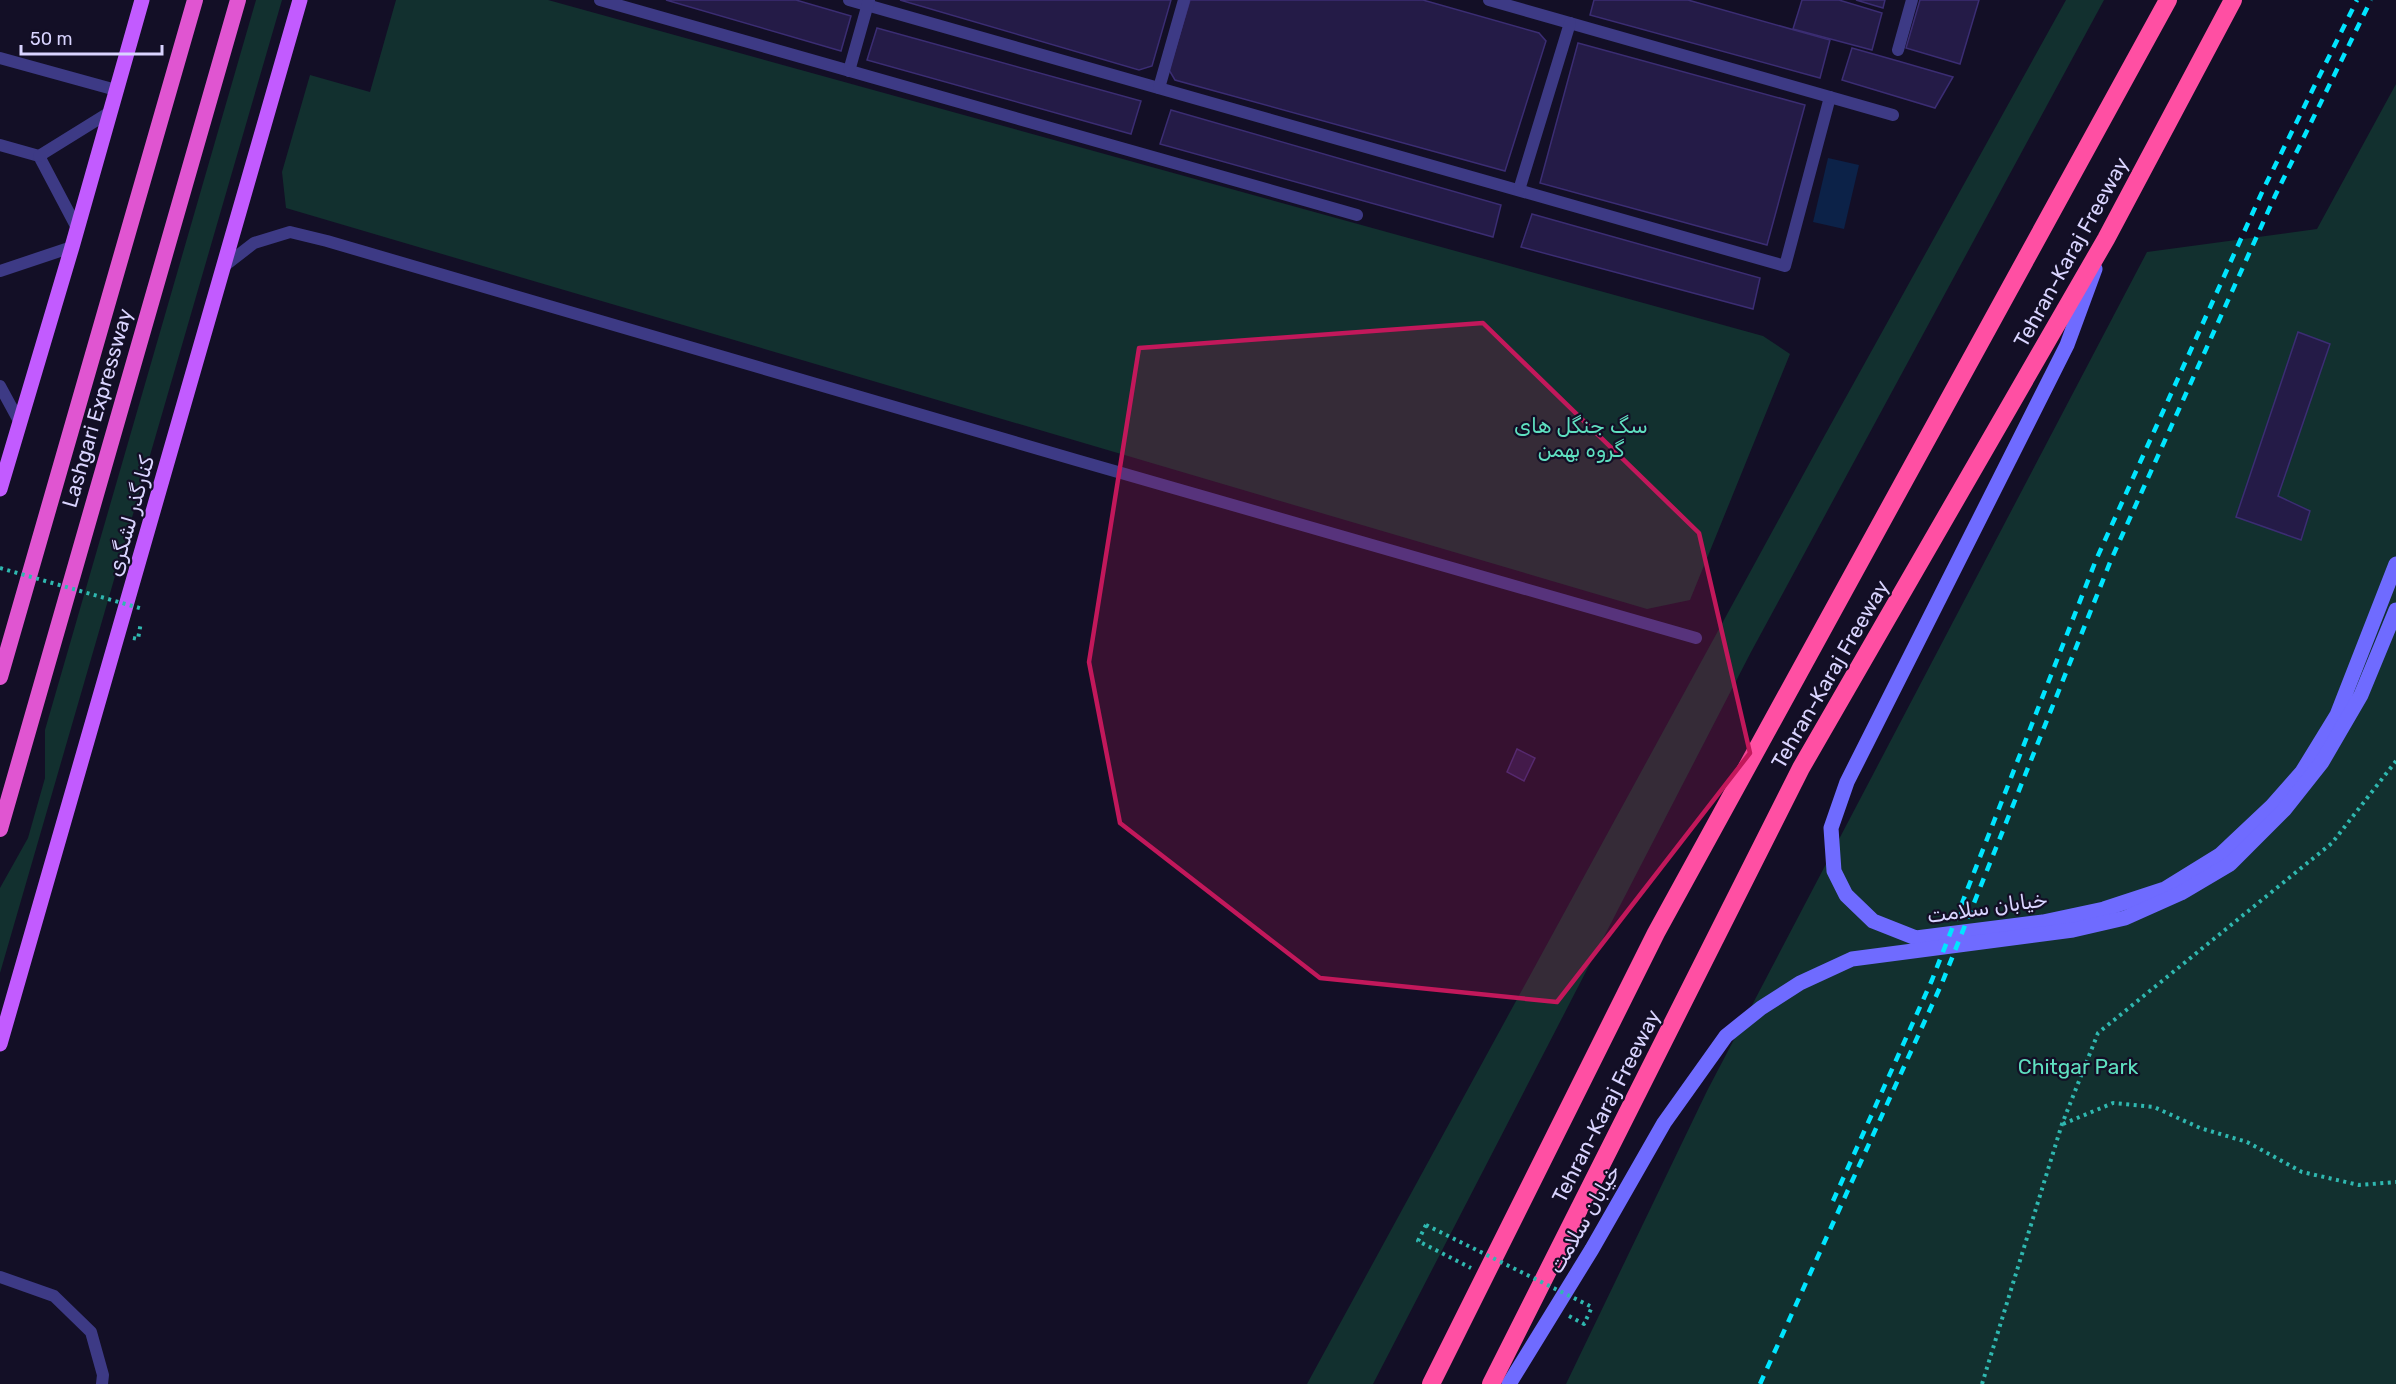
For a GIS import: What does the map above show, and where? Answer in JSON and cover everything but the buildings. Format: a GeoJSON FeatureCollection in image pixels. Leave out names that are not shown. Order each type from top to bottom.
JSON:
{"type":"FeatureCollection","features":[{"type":"Feature","properties":{"kind":"highway","name":"Lashgari Expressway"},"geometry":{"type":"LineString","coordinates":[[0,677],[195,0]]}},
{"type":"Feature","properties":{"kind":"highway","name":"Lashgari Expressway"},"geometry":{"type":"LineString","coordinates":[[0,829],[238,0]]}},
{"type":"Feature","properties":{"kind":"highway","name":"Tehran-Karaj Freeway"},"geometry":{"type":"LineString","coordinates":[[1431,1384],[1656,933],[2168,0]]}},
{"type":"Feature","properties":{"kind":"highway","name":"Tehran-Karaj Freeway"},"geometry":{"type":"LineString","coordinates":[[1491,1384],[1801,768],[2106,239],[2233,0]]}},
{"type":"Feature","properties":{"kind":"main road"},"geometry":{"type":"LineString","coordinates":[[0,489],[78,228],[142,0]]}},
{"type":"Feature","properties":{"kind":"main road","name":"کنارگذر لشگری"},"geometry":{"type":"LineString","coordinates":[[0,1044],[300,0]]}},
{"type":"Feature","properties":{"kind":"main road","name":"خیابان سلامت"},"geometry":{"type":"LineString","coordinates":[[2106,239],[2067,345],[1847,782],[1831,828],[1834,871],[1846,895],[1873,921],[1916,938],[2043,922],[2104,909],[2165,889],[2220,855],[2272,806],[2302,772],[2337,715],[2396,566]]}},
{"type":"Feature","properties":{"kind":"main road","name":"خیابان سلامت"},"geometry":{"type":"LineString","coordinates":[[1509,1384],[1592,1249],[1664,1122],[1726,1036],[1761,1008],[1800,983],[1852,959],[2073,930],[2125,918],[2181,893],[2230,864],[2284,810],[2322,762],[2361,695],[2396,610]]}},
{"type":"Feature","properties":{"kind":"lane"},"geometry":{"type":"LineString","coordinates":[[600,0],[1357,215]]}},
{"type":"Feature","properties":{"kind":"lane"},"geometry":{"type":"LineString","coordinates":[[849,0],[868,3],[1785,266],[1830,97]]}},
{"type":"Feature","properties":{"kind":"lane"},"geometry":{"type":"LineString","coordinates":[[1159,88],[1184,0]]}},
{"type":"Feature","properties":{"kind":"lane"},"geometry":{"type":"LineString","coordinates":[[1490,0],[1893,115]]}},
{"type":"Feature","properties":{"kind":"lane"},"geometry":{"type":"LineString","coordinates":[[1898,50],[1911,0]]}},
{"type":"Feature","properties":{"kind":"lane"},"geometry":{"type":"LineString","coordinates":[[849,71],[868,3]]}},
{"type":"Feature","properties":{"kind":"lane"},"geometry":{"type":"LineString","coordinates":[[1519,190],[1570,23]]}},
{"type":"Feature","properties":{"kind":"lane"},"geometry":{"type":"LineString","coordinates":[[0,58],[117,90]]}},
{"type":"Feature","properties":{"kind":"lane"},"geometry":{"type":"LineString","coordinates":[[39,156],[110,112]]}},
{"type":"Feature","properties":{"kind":"lane"},"geometry":{"type":"LineString","coordinates":[[0,145],[39,156],[78,228]]}},
{"type":"Feature","properties":{"kind":"lane"},"geometry":{"type":"LineString","coordinates":[[223,267],[254,243],[290,232],[327,241],[1696,638]]}},
{"type":"Feature","properties":{"kind":"lane"},"geometry":{"type":"LineString","coordinates":[[0,271],[72,247]]}},
{"type":"Feature","properties":{"kind":"lane"},"geometry":{"type":"LineString","coordinates":[[0,386],[19,421]]}},
{"type":"Feature","properties":{"kind":"lane"},"geometry":{"type":"LineString","coordinates":[[0,1278],[54,1296],[91,1332],[104,1375],[102,1384]]}},
{"type":"Feature","properties":{"kind":"path"},"geometry":{"type":"LineString","coordinates":[[0,568],[143,609]]}},
{"type":"Feature","properties":{"kind":"path"},"geometry":{"type":"LineString","coordinates":[[1982,1384],[2062,1124],[2098,1033],[2332,843],[2396,761]]}},
{"type":"Feature","properties":{"kind":"path"},"geometry":{"type":"LineString","coordinates":[[2062,1124],[2113,1104],[2154,1107],[2200,1128],[2247,1142],[2302,1172],[2359,1185],[2396,1182]]}},
{"type":"Feature","properties":{"kind":"path"},"geometry":{"type":"LineString","coordinates":[[1485,1275],[1418,1241],[1426,1224],[1592,1307],[1584,1324]]}},
{"type":"Feature","properties":{"kind":"highlighted area"},"geometry":{"type":"Polygon","coordinates":[[[1483,323],[1699,533],[1750,753],[1557,1002],[1320,978],[1120,823],[1089,662],[1139,348],[1483,323]]]}},
{"type":"Feature","properties":{"kind":"green space"},"geometry":{"type":"Polygon","coordinates":[[[256,0],[282,0],[0,973],[0,888],[28,838],[45,778],[45,730],[256,0]]]}},
{"type":"Feature","properties":{"kind":"green space","name":"سگ جنگل های گروه بهمن"},"geometry":{"type":"Polygon","coordinates":[[[396,0],[548,0],[1763,336],[1790,354],[1690,600],[1647,609],[286,208],[282,172],[310,75],[370,92],[396,0]]]}},
{"type":"Feature","properties":{"kind":"green space"},"geometry":{"type":"Polygon","coordinates":[[[2066,0],[2104,0],[1751,652],[1373,1384],[1307,1384],[1820,444],[2066,0]]]}},
{"type":"Feature","properties":{"kind":"green space","name":"Chitgar Park"},"geometry":{"type":"Polygon","coordinates":[[[2396,84],[2396,1384],[1566,1384],[1707,1091],[2147,252],[2317,229],[2396,84]]]}},
{"type":"Feature","properties":{"kind":"water"},"geometry":{"type":"Polygon","coordinates":[[[1828,158],[1859,165],[1844,229],[1813,222],[1828,158]]]}},
{"type":"Feature","properties":{"kind":"railway"},"geometry":{"type":"LineString","coordinates":[[1833,1201],[1932,980],[2096,560],[2263,190],[2357,0]]}},
{"type":"Feature","properties":{"kind":"railway"},"geometry":{"type":"LineString","coordinates":[[1760,1384],[1942,983],[2111,560],[2275,196],[2371,0]]}}]}
